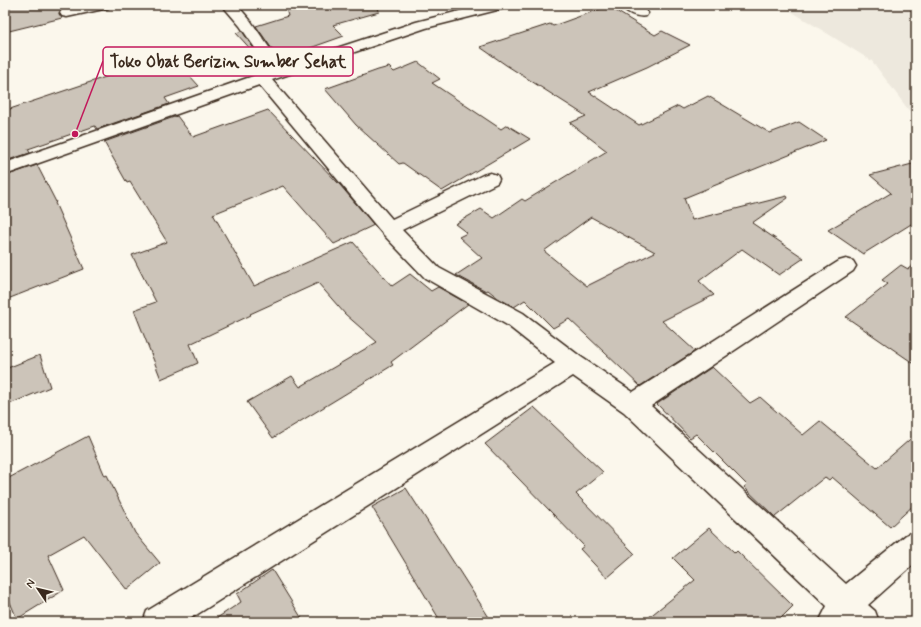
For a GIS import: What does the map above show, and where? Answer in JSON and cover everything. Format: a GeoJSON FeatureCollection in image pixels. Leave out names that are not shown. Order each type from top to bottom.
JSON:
{"type":"FeatureCollection","features":[{"type":"Feature","properties":{"kind":"street"},"geometry":{"type":"LineString","coordinates":[[67,13],[103,5]]}},
{"type":"Feature","properties":{"kind":"street"},"geometry":{"type":"LineString","coordinates":[[229,5],[245,23],[271,75],[389,228],[432,273],[515,319],[573,364],[633,405],[848,616],[916,544]]}},
{"type":"Feature","properties":{"kind":"street"},"geometry":{"type":"LineString","coordinates":[[5,169],[271,75],[421,24],[500,5]]}},
{"type":"Feature","properties":{"kind":"street"},"geometry":{"type":"LineString","coordinates":[[627,5],[641,13]]}},
{"type":"Feature","properties":{"kind":"street"},"geometry":{"type":"LineString","coordinates":[[389,228],[490,180]]}},
{"type":"Feature","properties":{"kind":"street"},"geometry":{"type":"LineString","coordinates":[[633,405],[846,266]]}},
{"type":"Feature","properties":{"kind":"street"},"geometry":{"type":"LineString","coordinates":[[158,622],[573,364]]}},
{"type":"Feature","properties":{"kind":"shaded area"},"geometry":{"type":"Polygon","coordinates":[[[781,5],[916,5],[916,120],[872,61],[781,5]]]}},
{"type":"Feature","properties":{"kind":"building"},"geometry":{"type":"Polygon","coordinates":[[[5,5],[77,5],[61,9],[59,14],[62,18],[5,32],[5,5]]]}},
{"type":"Feature","properties":{"kind":"building"},"geometry":{"type":"Polygon","coordinates":[[[285,5],[378,5],[379,12],[333,25],[344,36],[279,59],[256,26],[288,16],[285,5]]]}},
{"type":"Feature","properties":{"kind":"building"},"geometry":{"type":"Polygon","coordinates":[[[608,6],[655,35],[662,31],[690,45],[647,67],[589,92],[639,125],[678,106],[683,109],[708,96],[770,133],[799,122],[826,140],[684,198],[692,220],[787,196],[788,198],[752,223],[804,258],[779,275],[742,249],[699,281],[714,295],[662,321],[695,351],[640,386],[569,319],[553,328],[525,300],[514,307],[498,298],[488,290],[486,291],[456,275],[482,258],[459,237],[467,233],[455,224],[481,209],[494,218],[522,199],[525,201],[607,151],[570,123],[586,116],[480,47],[550,24],[553,26],[608,6]],[[591,217],[544,251],[587,286],[655,252],[591,217]]]}},
{"type":"Feature","properties":{"kind":"building"},"geometry":{"type":"Polygon","coordinates":[[[242,31],[264,64],[236,33],[242,31]]]}},
{"type":"Feature","properties":{"kind":"building"},"geometry":{"type":"Polygon","coordinates":[[[171,55],[199,86],[165,98],[169,104],[97,129],[95,126],[28,149],[30,153],[5,161],[5,106],[7,110],[171,55]]]}},
{"type":"Feature","properties":{"kind":"building"},"geometry":{"type":"Polygon","coordinates":[[[418,62],[440,79],[432,83],[501,129],[507,125],[530,139],[442,191],[403,163],[399,164],[356,125],[325,89],[378,70],[389,67],[394,72],[418,62]]]}},
{"type":"Feature","properties":{"kind":"building"},"geometry":{"type":"Polygon","coordinates":[[[268,110],[340,185],[374,225],[334,244],[283,186],[213,214],[254,286],[353,242],[392,286],[410,274],[431,291],[438,287],[468,304],[391,362],[393,365],[273,438],[247,402],[292,376],[300,387],[377,342],[345,314],[318,283],[250,314],[251,315],[190,344],[198,363],[161,379],[134,310],[156,302],[132,255],[167,242],[130,182],[127,183],[104,142],[177,116],[193,137],[268,110]]]}},
{"type":"Feature","properties":{"kind":"building"},"geometry":{"type":"Polygon","coordinates":[[[916,163],[916,221],[863,254],[828,230],[891,193],[870,175],[916,163]]]}},
{"type":"Feature","properties":{"kind":"building"},"geometry":{"type":"Polygon","coordinates":[[[37,165],[56,202],[55,203],[84,269],[5,300],[5,176],[37,165]]]}},
{"type":"Feature","properties":{"kind":"building"},"geometry":{"type":"Polygon","coordinates":[[[916,263],[916,365],[846,317],[888,284],[882,280],[901,265],[908,269],[916,263]]]}},
{"type":"Feature","properties":{"kind":"building"},"geometry":{"type":"Polygon","coordinates":[[[40,355],[50,387],[5,406],[5,369],[40,355]]]}},
{"type":"Feature","properties":{"kind":"building"},"geometry":{"type":"Polygon","coordinates":[[[712,367],[750,403],[760,397],[803,435],[820,421],[877,468],[916,434],[916,503],[890,527],[832,477],[829,480],[825,477],[775,517],[744,487],[747,485],[696,434],[690,438],[657,404],[712,367]]]}},
{"type":"Feature","properties":{"kind":"building"},"geometry":{"type":"Polygon","coordinates":[[[534,407],[603,472],[576,494],[635,554],[607,578],[580,549],[584,546],[485,444],[534,407]]]}},
{"type":"Feature","properties":{"kind":"building"},"geometry":{"type":"Polygon","coordinates":[[[88,436],[105,476],[107,475],[135,533],[160,563],[127,590],[84,535],[48,555],[64,590],[17,619],[5,590],[5,480],[88,436]]]}},
{"type":"Feature","properties":{"kind":"building"},"geometry":{"type":"Polygon","coordinates":[[[406,488],[492,622],[441,622],[372,507],[406,488]]]}},
{"type":"Feature","properties":{"kind":"building"},"geometry":{"type":"Polygon","coordinates":[[[709,528],[735,553],[737,551],[793,606],[777,622],[643,622],[695,580],[673,558],[709,528]]]}},
{"type":"Feature","properties":{"kind":"building"},"geometry":{"type":"Polygon","coordinates":[[[272,570],[304,622],[211,622],[241,602],[237,594],[272,570]]]}},
{"type":"Feature","properties":{"kind":"place","name":"Toko Obat Berizin Sumber Sehat"},"geometry":{"type":"Point","coordinates":[75,134]}}]}
